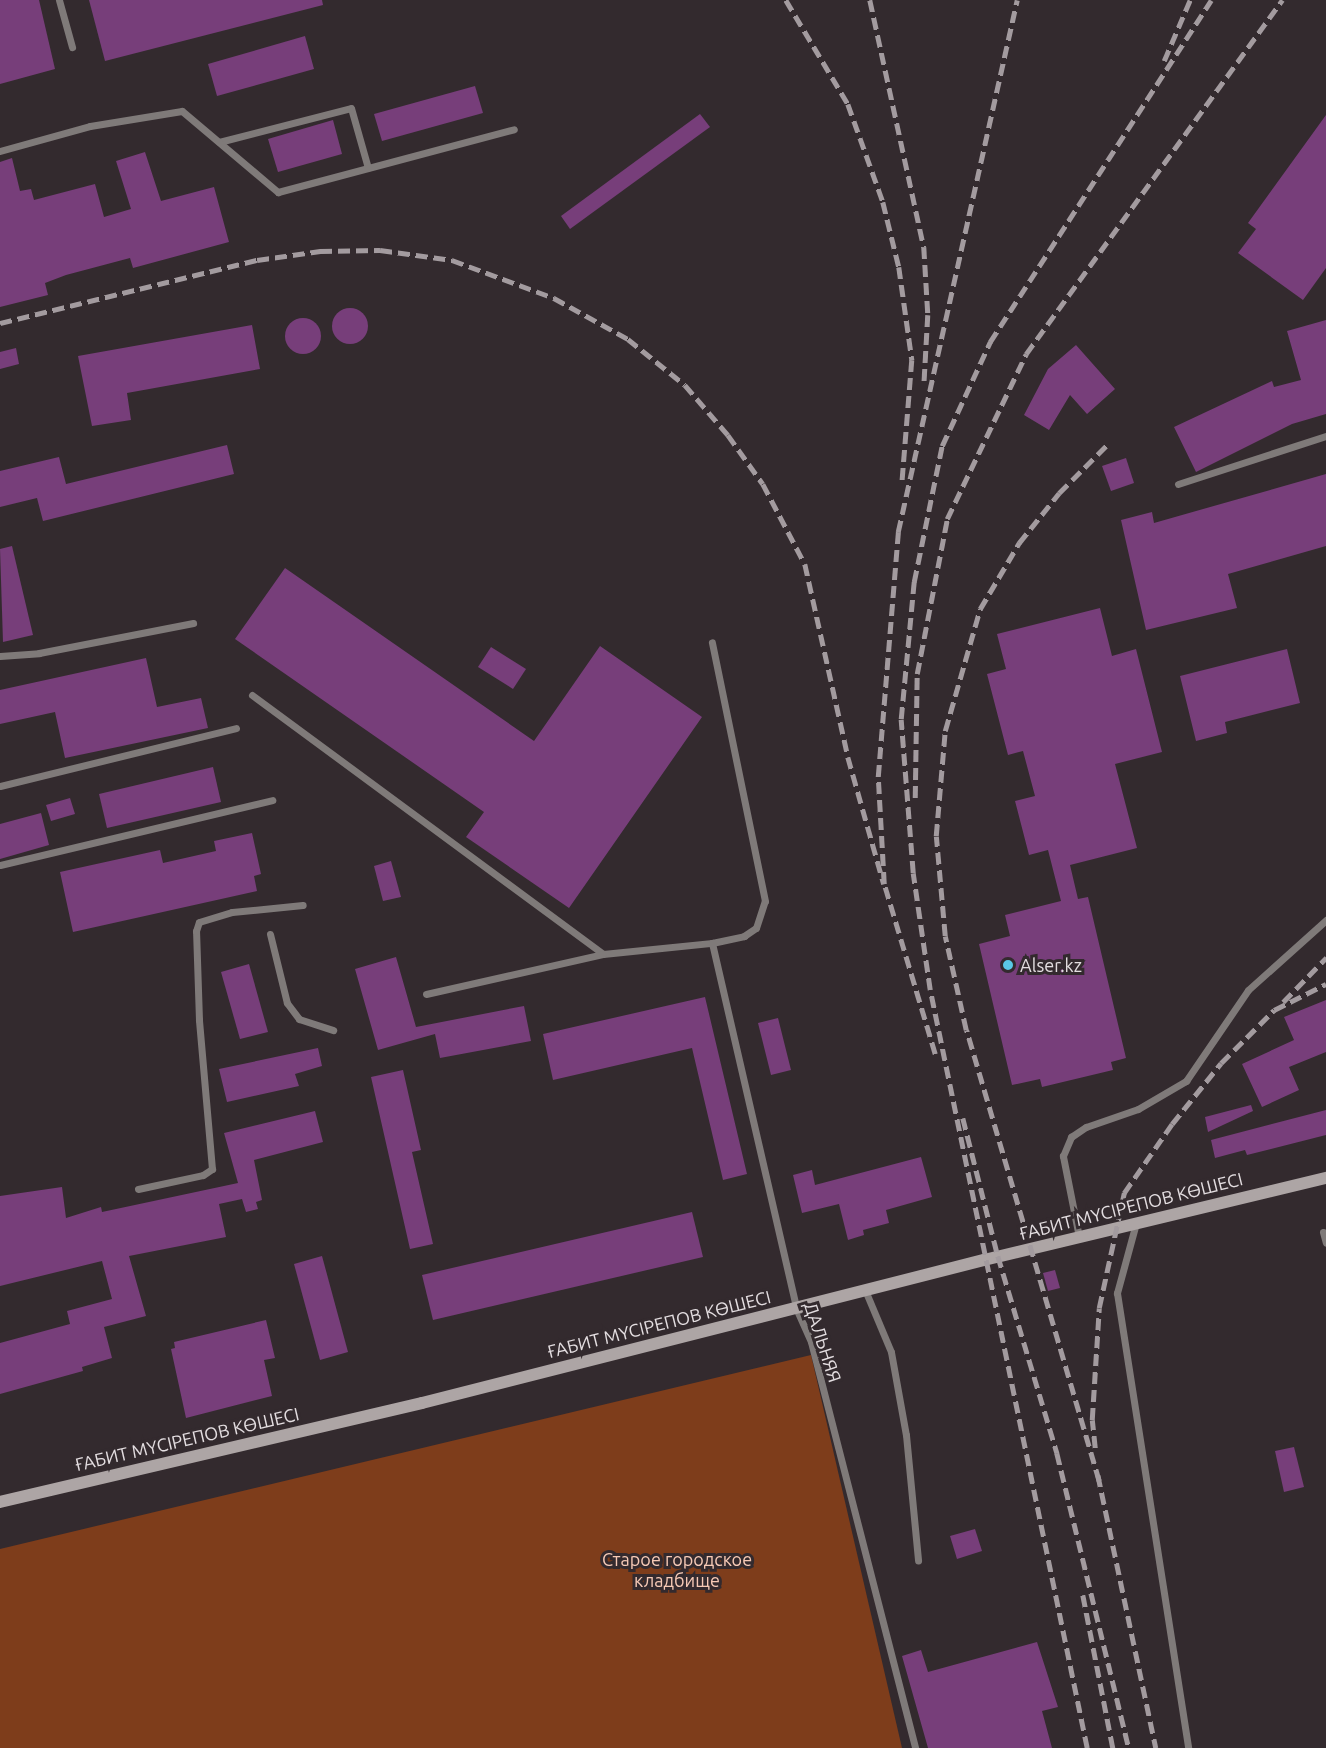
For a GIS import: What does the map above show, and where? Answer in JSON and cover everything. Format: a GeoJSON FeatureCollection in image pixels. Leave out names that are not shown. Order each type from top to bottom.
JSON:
{"type":"FeatureCollection","features":[{"type":"Feature","properties":{"kind":"main road","name":"ҒАБИТ МҮСІРЕПОВ КӨШЕСІ"},"geometry":{"type":"LineString","coordinates":[[0,1502],[422,1403],[865,1290],[1326,1178]]}},
{"type":"Feature","properties":{"kind":"lane"},"geometry":{"type":"LineString","coordinates":[[59,0],[72,47]]}},
{"type":"Feature","properties":{"kind":"lane"},"geometry":{"type":"LineString","coordinates":[[219,142],[351,108],[368,168]]}},
{"type":"Feature","properties":{"kind":"lane"},"geometry":{"type":"LineString","coordinates":[[0,151],[90,126],[182,111],[278,192],[514,129]]}},
{"type":"Feature","properties":{"kind":"lane"},"geometry":{"type":"LineString","coordinates":[[1178,484],[1326,436]]}},
{"type":"Feature","properties":{"kind":"lane"},"geometry":{"type":"LineString","coordinates":[[0,656],[39,653],[193,623]]}},
{"type":"Feature","properties":{"kind":"lane"},"geometry":{"type":"LineString","coordinates":[[426,994],[603,954],[712,943],[744,936],[756,928],[765,902],[712,642]]}},
{"type":"Feature","properties":{"kind":"lane"},"geometry":{"type":"LineString","coordinates":[[252,695],[603,954]]}},
{"type":"Feature","properties":{"kind":"lane"},"geometry":{"type":"LineString","coordinates":[[0,786],[236,728]]}},
{"type":"Feature","properties":{"kind":"lane"},"geometry":{"type":"LineString","coordinates":[[0,865],[272,800]]}},
{"type":"Feature","properties":{"kind":"lane"},"geometry":{"type":"LineString","coordinates":[[138,1189],[203,1175],[212,1169],[199,1020],[196,931],[199,922],[232,912],[303,905]]}},
{"type":"Feature","properties":{"kind":"lane"},"geometry":{"type":"LineString","coordinates":[[1079,1237],[1063,1156],[1071,1137],[1086,1127],[1138,1109],[1186,1081],[1248,990],[1326,920]]}},
{"type":"Feature","properties":{"kind":"lane"},"geometry":{"type":"LineString","coordinates":[[270,934],[287,1003],[299,1019],[333,1030]]}},
{"type":"Feature","properties":{"kind":"lane","name":"ДАЛЬНЯЯ"},"geometry":{"type":"LineString","coordinates":[[712,943],[796,1308],[811,1342],[915,1748]]}},
{"type":"Feature","properties":{"kind":"lane"},"geometry":{"type":"LineString","coordinates":[[1136,1223],[1117,1293],[1188,1748]]}},
{"type":"Feature","properties":{"kind":"lane"},"geometry":{"type":"LineString","coordinates":[[1323,1232],[1326,1243]]}},
{"type":"Feature","properties":{"kind":"lane"},"geometry":{"type":"LineString","coordinates":[[865,1290],[891,1352],[906,1435],[918,1560]]}},
{"type":"Feature","properties":{"kind":"green space","name":"Старое городское кладбище"},"geometry":{"type":"Polygon","coordinates":[[[811,1355],[902,1748],[0,1748],[0,1549],[811,1355]]]}},
{"type":"Feature","properties":{"kind":"building"},"geometry":{"type":"Polygon","coordinates":[[[0,0],[39,0],[55,69],[0,84],[0,0]]]}},
{"type":"Feature","properties":{"kind":"building"},"geometry":{"type":"Polygon","coordinates":[[[89,0],[322,0],[323,5],[105,61],[89,0]]]}},
{"type":"Feature","properties":{"kind":"building"},"geometry":{"type":"Polygon","coordinates":[[[305,36],[314,69],[217,96],[208,64],[305,36]]]}},
{"type":"Feature","properties":{"kind":"building"},"geometry":{"type":"Polygon","coordinates":[[[475,86],[483,113],[382,141],[374,114],[475,86]]]}},
{"type":"Feature","properties":{"kind":"building"},"geometry":{"type":"Polygon","coordinates":[[[700,114],[710,127],[570,229],[561,216],[700,114]]]}},
{"type":"Feature","properties":{"kind":"building"},"geometry":{"type":"Polygon","coordinates":[[[1326,115],[1326,268],[1303,300],[1238,253],[1256,229],[1248,223],[1326,115]]]}},
{"type":"Feature","properties":{"kind":"building"},"geometry":{"type":"Polygon","coordinates":[[[333,120],[342,154],[278,172],[268,139],[333,120]]]}},
{"type":"Feature","properties":{"kind":"building"},"geometry":{"type":"Polygon","coordinates":[[[145,152],[161,201],[214,187],[229,242],[133,268],[130,258],[66,275],[45,283],[48,295],[0,307],[0,162],[12,158],[20,191],[31,189],[34,200],[95,184],[104,217],[131,209],[116,161],[145,152]]]}},
{"type":"Feature","properties":{"kind":"building"},"geometry":{"type":"Polygon","coordinates":[[[350,308],[363,313],[368,326],[363,339],[350,344],[337,339],[332,326],[337,313],[350,308]]]}},
{"type":"Feature","properties":{"kind":"building"},"geometry":{"type":"Polygon","coordinates":[[[303,318],[316,323],[321,336],[316,349],[303,354],[290,349],[285,336],[290,323],[303,318]]]}},
{"type":"Feature","properties":{"kind":"building"},"geometry":{"type":"Polygon","coordinates":[[[1326,320],[1326,414],[1292,424],[1196,472],[1174,427],[1272,381],[1274,387],[1301,380],[1287,331],[1326,320]]]}},
{"type":"Feature","properties":{"kind":"building"},"geometry":{"type":"Polygon","coordinates":[[[252,325],[260,369],[127,393],[131,420],[92,426],[78,356],[252,325]]]}},
{"type":"Feature","properties":{"kind":"building"},"geometry":{"type":"Polygon","coordinates":[[[1076,345],[1115,389],[1087,414],[1070,395],[1049,430],[1024,415],[1048,369],[1076,345]]]}},
{"type":"Feature","properties":{"kind":"building"},"geometry":{"type":"Polygon","coordinates":[[[16,348],[19,364],[0,369],[0,352],[16,348]]]}},
{"type":"Feature","properties":{"kind":"building"},"geometry":{"type":"Polygon","coordinates":[[[227,445],[234,474],[43,521],[37,498],[0,507],[0,471],[59,457],[66,484],[227,445]]]}},
{"type":"Feature","properties":{"kind":"building"},"geometry":{"type":"Polygon","coordinates":[[[1126,458],[1134,483],[1111,491],[1102,466],[1126,458]]]}},
{"type":"Feature","properties":{"kind":"building"},"geometry":{"type":"Polygon","coordinates":[[[1326,474],[1326,546],[1228,574],[1237,608],[1146,630],[1121,520],[1152,512],[1154,523],[1326,474]]]}},
{"type":"Feature","properties":{"kind":"building"},"geometry":{"type":"Polygon","coordinates":[[[12,546],[33,635],[3,642],[0,549],[12,546]]]}},
{"type":"Feature","properties":{"kind":"building"},"geometry":{"type":"Polygon","coordinates":[[[285,568],[534,741],[600,646],[702,717],[569,908],[466,837],[484,812],[235,639],[285,568]]]}},
{"type":"Feature","properties":{"kind":"building"},"geometry":{"type":"Polygon","coordinates":[[[1100,608],[1112,656],[1136,649],[1162,752],[1115,764],[1137,848],[1070,865],[1078,899],[1088,897],[1126,1058],[1111,1062],[1113,1070],[1042,1087],[1040,1079],[1012,1085],[979,944],[1010,936],[1005,915],[1061,901],[1048,850],[1029,855],[1015,801],[1035,796],[1023,751],[1008,755],[987,674],[1006,669],[997,634],[1100,608]]]}},
{"type":"Feature","properties":{"kind":"building"},"geometry":{"type":"Polygon","coordinates":[[[491,647],[526,669],[513,689],[478,667],[491,647]]]}},
{"type":"Feature","properties":{"kind":"building"},"geometry":{"type":"Polygon","coordinates":[[[1287,649],[1300,703],[1225,722],[1227,733],[1196,741],[1180,676],[1287,649]]]}},
{"type":"Feature","properties":{"kind":"building"},"geometry":{"type":"Polygon","coordinates":[[[146,658],[157,707],[201,698],[208,728],[65,758],[55,712],[0,724],[0,690],[146,658]]]}},
{"type":"Feature","properties":{"kind":"building"},"geometry":{"type":"Polygon","coordinates":[[[213,767],[221,802],[107,828],[99,794],[213,767]]]}},
{"type":"Feature","properties":{"kind":"building"},"geometry":{"type":"Polygon","coordinates":[[[70,798],[75,814],[51,821],[46,805],[70,798]]]}},
{"type":"Feature","properties":{"kind":"building"},"geometry":{"type":"Polygon","coordinates":[[[41,813],[49,845],[0,859],[0,824],[41,813]]]}},
{"type":"Feature","properties":{"kind":"building"},"geometry":{"type":"Polygon","coordinates":[[[252,833],[261,874],[254,876],[257,891],[73,932],[60,872],[160,850],[163,863],[216,851],[214,841],[252,833]]]}},
{"type":"Feature","properties":{"kind":"building"},"geometry":{"type":"Polygon","coordinates":[[[391,861],[401,897],[383,901],[374,866],[391,861]]]}},
{"type":"Feature","properties":{"kind":"building"},"geometry":{"type":"Polygon","coordinates":[[[396,957],[416,1027],[524,1006],[531,1041],[440,1058],[435,1034],[378,1050],[355,969],[396,957]]]}},
{"type":"Feature","properties":{"kind":"building"},"geometry":{"type":"Polygon","coordinates":[[[249,964],[268,1032],[240,1039],[221,972],[249,964]]]}},
{"type":"Feature","properties":{"kind":"building"},"geometry":{"type":"Polygon","coordinates":[[[705,997],[747,1174],[723,1180],[692,1048],[553,1080],[543,1034],[705,997]]]}},
{"type":"Feature","properties":{"kind":"building"},"geometry":{"type":"Polygon","coordinates":[[[1326,1000],[1326,1052],[1289,1067],[1299,1090],[1262,1107],[1242,1064],[1294,1040],[1284,1017],[1326,1000]]]}},
{"type":"Feature","properties":{"kind":"building"},"geometry":{"type":"Polygon","coordinates":[[[778,1018],[791,1070],[771,1075],[758,1023],[778,1018]]]}},
{"type":"Feature","properties":{"kind":"building"},"geometry":{"type":"Polygon","coordinates":[[[318,1048],[322,1066],[295,1074],[299,1086],[227,1102],[219,1069],[318,1048]]]}},
{"type":"Feature","properties":{"kind":"building"},"geometry":{"type":"Polygon","coordinates":[[[403,1070],[421,1150],[412,1152],[433,1244],[410,1249],[371,1077],[403,1070]]]}},
{"type":"Feature","properties":{"kind":"building"},"geometry":{"type":"Polygon","coordinates":[[[1251,1105],[1253,1111],[1208,1132],[1205,1117],[1251,1105]]]}},
{"type":"Feature","properties":{"kind":"building"},"geometry":{"type":"Polygon","coordinates":[[[1326,1110],[1326,1135],[1247,1155],[1245,1150],[1215,1158],[1211,1140],[1326,1110]]]}},
{"type":"Feature","properties":{"kind":"building"},"geometry":{"type":"Polygon","coordinates":[[[315,1111],[323,1142],[254,1160],[262,1200],[256,1202],[258,1209],[246,1212],[242,1199],[219,1204],[226,1237],[129,1256],[146,1316],[104,1327],[112,1358],[82,1367],[83,1371],[0,1394],[0,1343],[70,1324],[67,1311],[112,1299],[102,1261],[0,1286],[0,1196],[62,1187],[66,1218],[101,1207],[102,1212],[238,1183],[224,1133],[315,1111]]]}},
{"type":"Feature","properties":{"kind":"building"},"geometry":{"type":"Polygon","coordinates":[[[921,1157],[932,1197],[886,1210],[889,1223],[863,1230],[864,1235],[848,1240],[839,1204],[802,1213],[793,1175],[812,1170],[815,1185],[921,1157]]]}},
{"type":"Feature","properties":{"kind":"building"},"geometry":{"type":"Polygon","coordinates":[[[692,1212],[703,1257],[433,1320],[422,1275],[692,1212]]]}},
{"type":"Feature","properties":{"kind":"building"},"geometry":{"type":"Polygon","coordinates":[[[322,1256],[348,1352],[320,1360],[294,1264],[322,1256]]]}},
{"type":"Feature","properties":{"kind":"building"},"geometry":{"type":"Polygon","coordinates":[[[1055,1270],[1060,1288],[1048,1291],[1043,1273],[1055,1270]]]}},
{"type":"Feature","properties":{"kind":"building"},"geometry":{"type":"Polygon","coordinates":[[[266,1320],[275,1358],[264,1360],[272,1396],[186,1418],[171,1349],[175,1348],[174,1342],[266,1320]]]}},
{"type":"Feature","properties":{"kind":"building"},"geometry":{"type":"Polygon","coordinates":[[[1294,1447],[1304,1487],[1284,1492],[1275,1451],[1294,1447]]]}},
{"type":"Feature","properties":{"kind":"building"},"geometry":{"type":"Polygon","coordinates":[[[975,1529],[982,1551],[957,1559],[950,1536],[975,1529]]]}},
{"type":"Feature","properties":{"kind":"building"},"geometry":{"type":"Polygon","coordinates":[[[1037,1642],[1058,1707],[1042,1711],[1052,1748],[928,1748],[902,1656],[921,1650],[928,1672],[1037,1642]]]}},
{"type":"Feature","properties":{"kind":"railway"},"geometry":{"type":"LineString","coordinates":[[786,0],[848,104],[883,202],[899,267],[912,360],[902,484]]}},
{"type":"Feature","properties":{"kind":"railway"},"geometry":{"type":"LineString","coordinates":[[870,0],[924,247],[928,315],[924,386]]}},
{"type":"Feature","properties":{"kind":"railway"},"geometry":{"type":"LineString","coordinates":[[935,1054],[884,884],[878,777],[898,532],[1017,0]]}},
{"type":"Feature","properties":{"kind":"railway"},"geometry":{"type":"LineString","coordinates":[[1164,61],[1190,0]]}},
{"type":"Feature","properties":{"kind":"railway"},"geometry":{"type":"LineString","coordinates":[[1087,1748],[930,990],[913,873],[901,719],[914,582],[942,446],[990,342],[1211,0]]}},
{"type":"Feature","properties":{"kind":"railway"},"geometry":{"type":"LineString","coordinates":[[915,798],[917,674],[947,519],[1026,354],[1282,0]]}},
{"type":"Feature","properties":{"kind":"railway"},"geometry":{"type":"LineString","coordinates":[[0,323],[257,260],[320,251],[380,250],[452,260],[554,298],[628,339],[685,385],[728,435],[763,484],[805,564],[848,757],[884,884]]}},
{"type":"Feature","properties":{"kind":"railway"},"geometry":{"type":"LineString","coordinates":[[1099,1481],[966,1030],[945,936],[936,836],[945,731],[980,609],[1019,543],[1059,493],[1107,445]]}},
{"type":"Feature","properties":{"kind":"railway"},"geometry":{"type":"LineString","coordinates":[[1283,1002],[1326,958]]}},
{"type":"Feature","properties":{"kind":"railway"},"geometry":{"type":"LineString","coordinates":[[1095,1448],[1092,1420],[1099,1308],[1124,1193],[1172,1124],[1221,1063],[1274,1010],[1326,984]]}},
{"type":"Feature","properties":{"kind":"railway"},"geometry":{"type":"LineString","coordinates":[[963,1118],[998,1256],[1057,1453],[1129,1748]]}},
{"type":"Feature","properties":{"kind":"railway"},"geometry":{"type":"LineString","coordinates":[[1098,1475],[1156,1748]]}},
{"type":"Feature","properties":{"kind":"railway"},"geometry":{"type":"LineString","coordinates":[[1083,1595],[1113,1748]]}},
{"type":"Feature","properties":{"kind":"place","name":"Alser.kz"},"geometry":{"type":"Point","coordinates":[1008,965]}}]}
